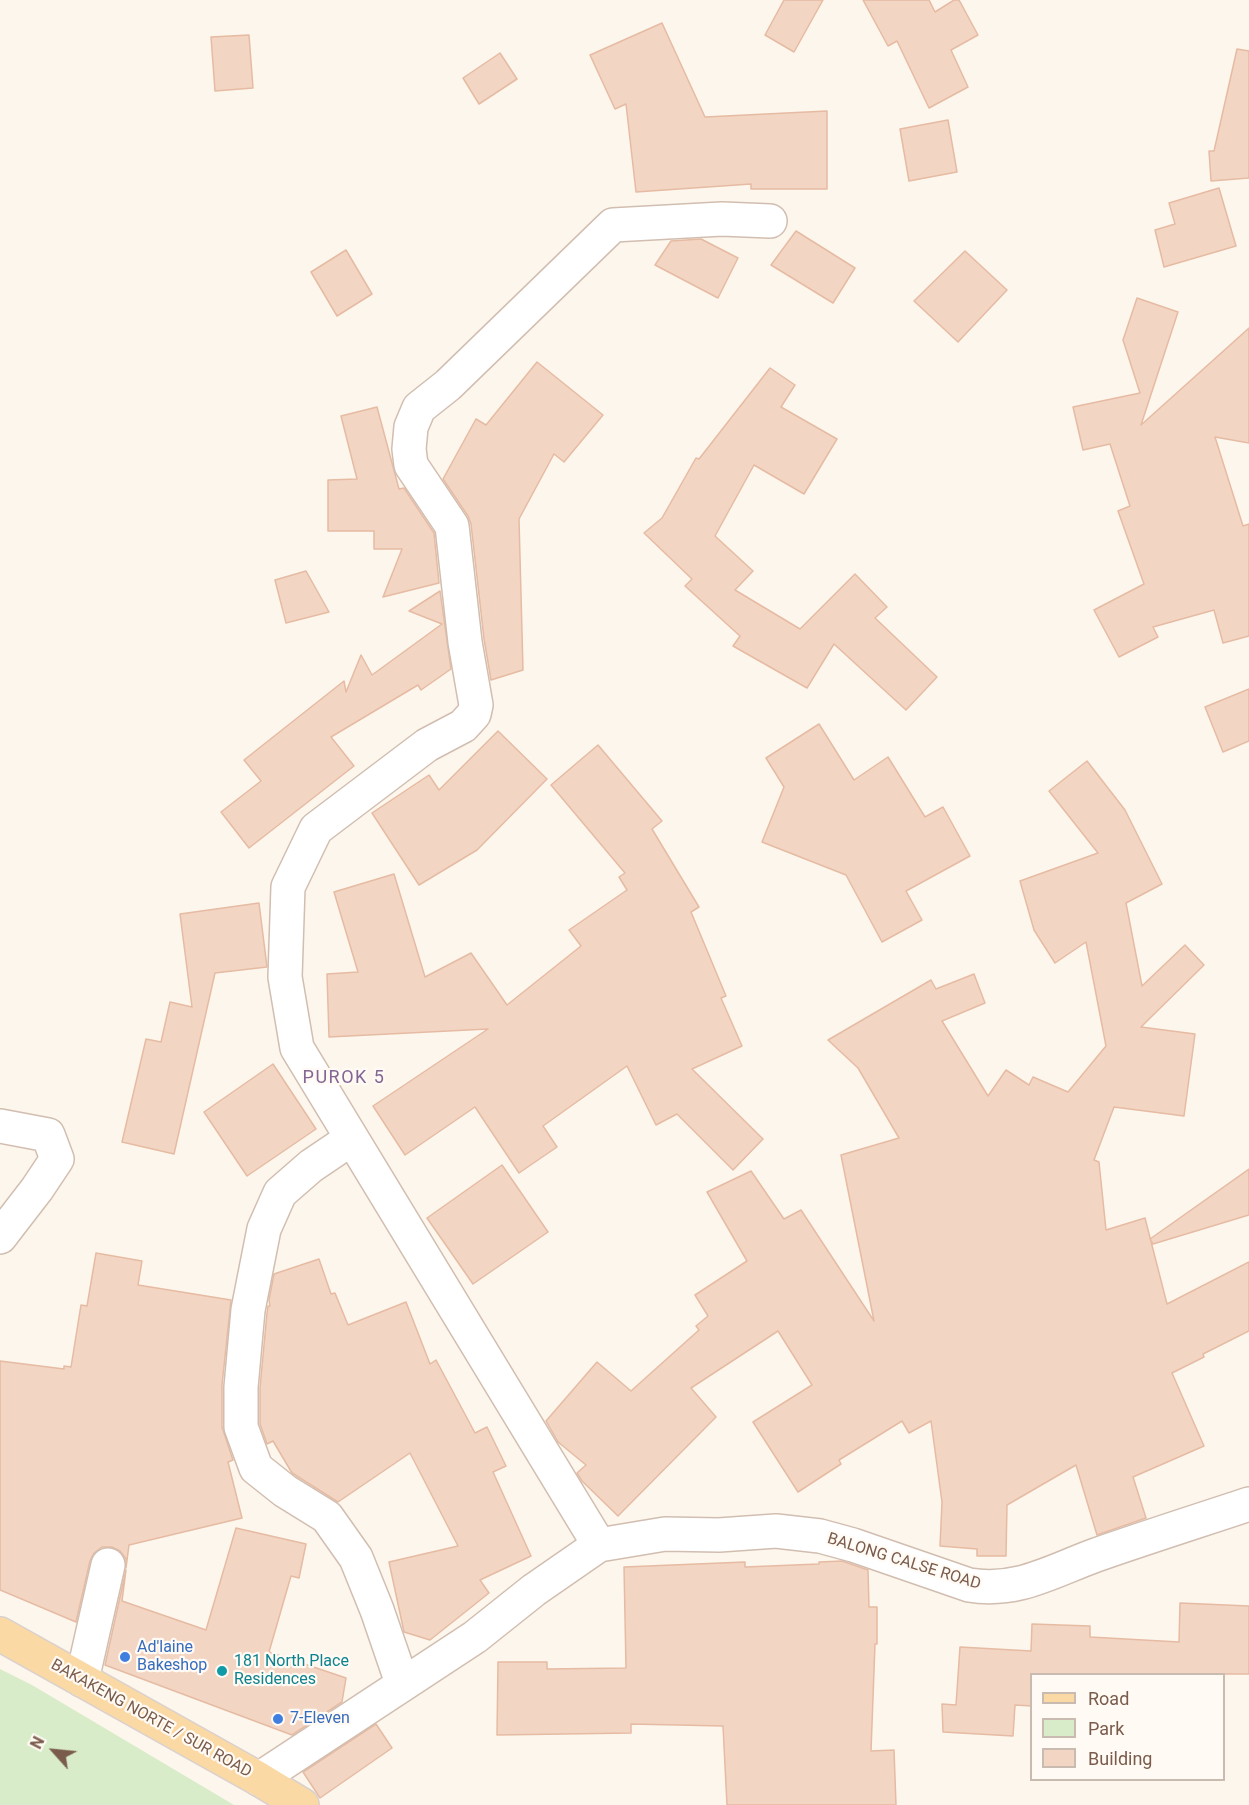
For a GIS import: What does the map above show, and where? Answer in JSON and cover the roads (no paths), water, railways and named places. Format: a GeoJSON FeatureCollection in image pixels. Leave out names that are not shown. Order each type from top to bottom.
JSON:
{"type":"FeatureCollection","features":[{"type":"Feature","properties":{"kind":"main road","name":"BAKAKENG NORTE / SUR ROAD"},"geometry":{"type":"LineString","coordinates":[[0,1634],[302,1805]]}},
{"type":"Feature","properties":{"kind":"street"},"geometry":{"type":"LineString","coordinates":[[599,1545],[297,1048],[285,977],[288,887],[316,829],[427,746],[463,726],[474,714],[476,705],[465,642],[452,526],[411,465],[409,449],[411,427],[419,408],[448,385],[613,225],[722,219],[770,221]]}},
{"type":"Feature","properties":{"kind":"street"},"geometry":{"type":"LineString","coordinates":[[0,1126],[48,1135],[57,1159],[0,1236]]}},
{"type":"Feature","properties":{"kind":"street"},"geometry":{"type":"LineString","coordinates":[[351,1139],[311,1166],[280,1193],[264,1228],[248,1310],[241,1387],[241,1427],[256,1468],[285,1491],[327,1517],[356,1558],[402,1683]]}},
{"type":"Feature","properties":{"kind":"street","name":"BALONG CALSE ROAD"},"geometry":{"type":"LineString","coordinates":[[259,1779],[475,1637],[534,1590],[599,1545],[665,1534],[719,1535],[776,1531],[820,1536],[903,1561],[969,1586],[988,1588],[1029,1582],[1094,1556],[1249,1504]]}},
{"type":"Feature","properties":{"kind":"street"},"geometry":{"type":"LineString","coordinates":[[82,1680],[108,1565]]}},
{"type":"Feature","properties":{"kind":"place","name":"Ad'laine Bakeshop"},"geometry":{"type":"Point","coordinates":[125,1657]}},
{"type":"Feature","properties":{"kind":"place","name":"181 North Place Residences"},"geometry":{"type":"Point","coordinates":[222,1671]}},
{"type":"Feature","properties":{"kind":"place","name":"7-Eleven"},"geometry":{"type":"Point","coordinates":[278,1719]}},
{"type":"Feature","properties":{"kind":"district","name":"PUROK 5"},"geometry":{"type":"Point","coordinates":[344,1078]}}]}
